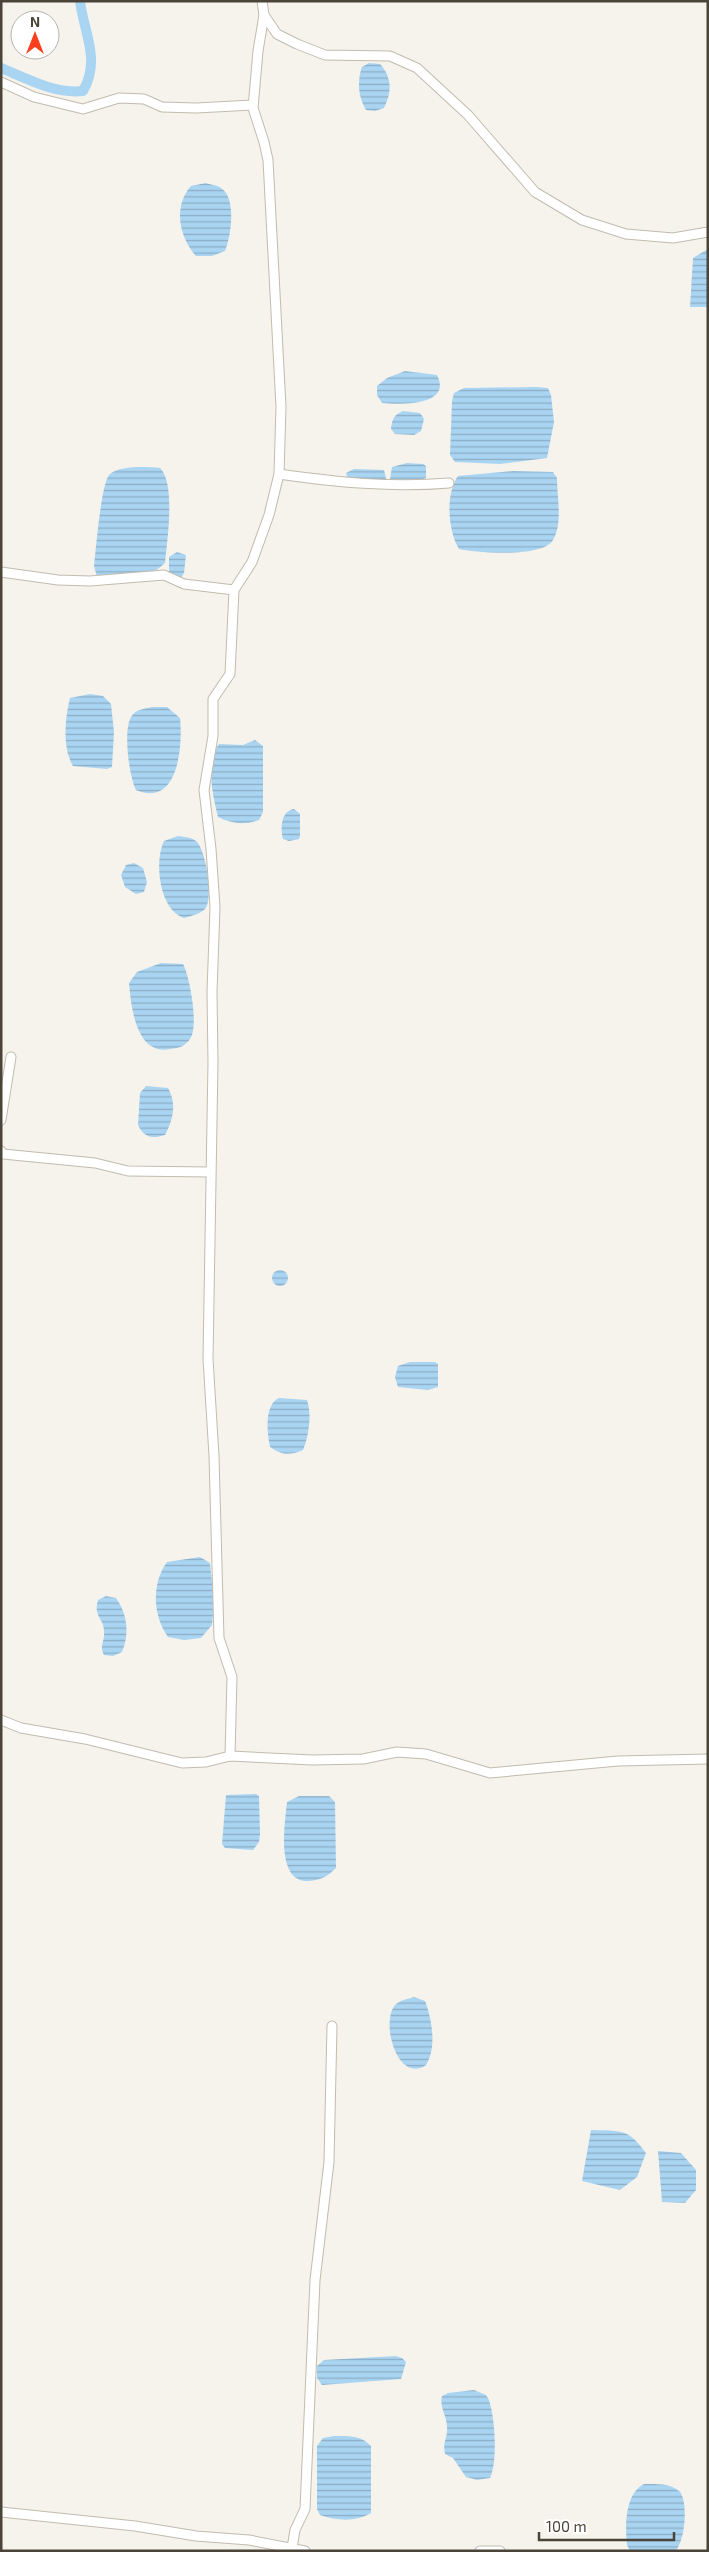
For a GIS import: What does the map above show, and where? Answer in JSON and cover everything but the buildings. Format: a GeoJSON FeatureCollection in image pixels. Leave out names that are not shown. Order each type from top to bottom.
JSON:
{"type":"FeatureCollection","features":[{"type":"Feature","properties":{"kind":"street"},"geometry":{"type":"LineString","coordinates":[[230,1756],[232,1677],[219,1638],[214,1456],[210,1412],[210,1172],[215,906],[204,790],[214,736],[213,700],[230,674],[234,590],[252,562],[269,516],[279,474],[282,407],[268,160],[253,105],[258,51],[264,15],[262,1]]}},
{"type":"Feature","properties":{"kind":"street"},"geometry":{"type":"LineString","coordinates":[[264,15],[277,34],[318,52],[325,54],[390,56],[417,68],[468,114],[535,192],[582,220],[626,234],[673,238],[708,232]]}},
{"type":"Feature","properties":{"kind":"street"},"geometry":{"type":"LineString","coordinates":[[1,82],[34,96],[83,109],[119,98],[144,99],[162,107],[196,108],[253,105]]}},
{"type":"Feature","properties":{"kind":"street"},"geometry":{"type":"LineString","coordinates":[[279,474],[340,482],[414,486],[449,483]]}},
{"type":"Feature","properties":{"kind":"street"},"geometry":{"type":"LineString","coordinates":[[1,572],[58,580],[90,581],[164,576],[184,584],[234,590]]}},
{"type":"Feature","properties":{"kind":"street"},"geometry":{"type":"LineString","coordinates":[[1,1120],[11,1057]]}},
{"type":"Feature","properties":{"kind":"street"},"geometry":{"type":"LineString","coordinates":[[1,1150],[4,1154],[95,1163],[128,1171],[210,1172]]}},
{"type":"Feature","properties":{"kind":"street"},"geometry":{"type":"LineString","coordinates":[[1,1720],[20,1728],[66,1735],[182,1763],[206,1762],[230,1756],[312,1760],[364,1759],[397,1752],[426,1754],[490,1773],[618,1761],[708,1759]]}},
{"type":"Feature","properties":{"kind":"street"},"geometry":{"type":"LineString","coordinates":[[292,2548],[295,2530],[305,2509],[315,2280],[329,2162],[332,2026]]}},
{"type":"Feature","properties":{"kind":"street"},"geometry":{"type":"LineString","coordinates":[[1,2512],[135,2526],[196,2536],[249,2540],[306,2551]]}},
{"type":"Feature","properties":{"kind":"street"},"geometry":{"type":"LineString","coordinates":[[480,2551],[500,2551]]}},
{"type":"Feature","properties":{"kind":"water"},"geometry":{"type":"Polygon","coordinates":[[[369,63],[380,64],[387,74],[390,85],[384,108],[375,111],[366,110],[361,100],[359,89],[362,67],[369,63]]]}},
{"type":"Feature","properties":{"kind":"water"},"geometry":{"type":"Polygon","coordinates":[[[206,183],[220,187],[226,193],[231,209],[231,228],[225,251],[212,256],[196,256],[182,231],[180,212],[185,194],[191,186],[206,183]]]}},
{"type":"Feature","properties":{"kind":"water"},"geometry":{"type":"Polygon","coordinates":[[[708,249],[708,307],[690,307],[693,258],[708,249]]]}},
{"type":"Feature","properties":{"kind":"water"},"geometry":{"type":"Polygon","coordinates":[[[405,371],[437,375],[440,385],[438,393],[431,398],[411,403],[382,403],[377,395],[377,386],[387,378],[405,371]]]}},
{"type":"Feature","properties":{"kind":"water"},"geometry":{"type":"Polygon","coordinates":[[[464,388],[548,388],[551,395],[554,422],[547,458],[500,464],[455,462],[450,455],[454,393],[464,388]]]}},
{"type":"Feature","properties":{"kind":"water"},"geometry":{"type":"Polygon","coordinates":[[[403,411],[420,413],[424,419],[421,431],[414,435],[395,434],[391,429],[393,420],[397,414],[403,411]]]}},
{"type":"Feature","properties":{"kind":"water"},"geometry":{"type":"Polygon","coordinates":[[[407,463],[423,464],[426,466],[426,478],[408,482],[390,479],[392,467],[407,463]]]}},
{"type":"Feature","properties":{"kind":"water"},"geometry":{"type":"Polygon","coordinates":[[[134,467],[160,468],[168,486],[169,499],[169,527],[165,563],[153,573],[97,577],[94,566],[102,502],[107,479],[110,474],[121,469],[134,467]]]}},
{"type":"Feature","properties":{"kind":"water"},"geometry":{"type":"Polygon","coordinates":[[[354,469],[384,470],[385,481],[348,479],[346,473],[354,469]]]}},
{"type":"Feature","properties":{"kind":"water"},"geometry":{"type":"Polygon","coordinates":[[[513,471],[553,472],[557,478],[559,518],[553,540],[547,546],[523,552],[494,553],[459,549],[452,533],[449,512],[451,492],[458,476],[513,471]]]}},
{"type":"Feature","properties":{"kind":"water"},"geometry":{"type":"Polygon","coordinates":[[[177,552],[186,555],[184,573],[181,578],[169,574],[169,557],[177,552]]]}},
{"type":"Feature","properties":{"kind":"water"},"geometry":{"type":"Polygon","coordinates":[[[90,694],[103,696],[111,704],[114,732],[112,767],[107,769],[73,766],[67,751],[66,724],[70,698],[90,694]]]}},
{"type":"Feature","properties":{"kind":"water"},"geometry":{"type":"Polygon","coordinates":[[[152,707],[167,707],[180,718],[181,730],[175,772],[169,783],[161,790],[150,793],[136,790],[133,783],[129,764],[127,732],[131,717],[135,712],[152,707]]]}},
{"type":"Feature","properties":{"kind":"water"},"geometry":{"type":"Polygon","coordinates":[[[255,740],[263,746],[263,812],[259,820],[248,823],[233,822],[218,817],[211,780],[212,760],[215,751],[219,744],[243,745],[255,740]]]}},
{"type":"Feature","properties":{"kind":"water"},"geometry":{"type":"Polygon","coordinates":[[[294,809],[300,814],[300,836],[299,839],[289,841],[283,839],[282,825],[286,813],[294,809]]]}},
{"type":"Feature","properties":{"kind":"water"},"geometry":{"type":"Polygon","coordinates":[[[178,836],[188,837],[196,841],[200,846],[206,864],[209,886],[208,904],[205,909],[198,914],[184,918],[169,905],[164,895],[159,872],[159,860],[164,841],[178,836]]]}},
{"type":"Feature","properties":{"kind":"water"},"geometry":{"type":"Polygon","coordinates":[[[134,863],[143,868],[147,882],[144,892],[136,894],[125,887],[121,875],[126,865],[134,863]]]}},
{"type":"Feature","properties":{"kind":"water"},"geometry":{"type":"Polygon","coordinates":[[[161,963],[183,964],[186,970],[194,1013],[193,1033],[190,1039],[181,1047],[173,1049],[159,1049],[150,1045],[138,1027],[131,1004],[129,983],[137,972],[161,963]]]}},
{"type":"Feature","properties":{"kind":"water"},"geometry":{"type":"Polygon","coordinates":[[[146,1086],[168,1088],[171,1094],[173,1112],[165,1135],[157,1137],[146,1135],[138,1125],[140,1093],[146,1086]]]}},
{"type":"Feature","properties":{"kind":"water"},"geometry":{"type":"Polygon","coordinates":[[[277,1270],[283,1270],[288,1275],[286,1284],[277,1286],[272,1281],[272,1275],[277,1270]]]}},
{"type":"Feature","properties":{"kind":"water"},"geometry":{"type":"Polygon","coordinates":[[[410,1362],[435,1362],[438,1364],[438,1387],[428,1390],[398,1387],[395,1377],[398,1366],[410,1362]]]}},
{"type":"Feature","properties":{"kind":"water"},"geometry":{"type":"Polygon","coordinates":[[[279,1398],[307,1400],[309,1425],[303,1450],[286,1454],[270,1447],[268,1434],[269,1413],[271,1406],[279,1398]]]}},
{"type":"Feature","properties":{"kind":"water"},"geometry":{"type":"Polygon","coordinates":[[[200,1557],[210,1563],[214,1602],[212,1625],[201,1638],[184,1640],[168,1637],[159,1620],[157,1610],[156,1590],[158,1580],[167,1562],[200,1557]]]}},
{"type":"Feature","properties":{"kind":"water"},"geometry":{"type":"Polygon","coordinates":[[[106,1596],[116,1598],[120,1604],[125,1617],[127,1631],[122,1652],[113,1656],[104,1655],[102,1646],[104,1627],[97,1610],[98,1600],[106,1596]]]}},
{"type":"Feature","properties":{"kind":"water"},"geometry":{"type":"Polygon","coordinates":[[[256,1794],[259,1796],[259,1842],[253,1850],[225,1848],[222,1844],[226,1795],[256,1794]]]}},
{"type":"Feature","properties":{"kind":"water"},"geometry":{"type":"Polygon","coordinates":[[[299,1796],[329,1796],[335,1802],[336,1868],[327,1876],[317,1880],[298,1879],[291,1872],[284,1850],[287,1802],[299,1796]]]}},
{"type":"Feature","properties":{"kind":"water"},"geometry":{"type":"Polygon","coordinates":[[[414,1997],[425,2001],[430,2016],[432,2033],[431,2050],[426,2065],[416,2069],[407,2066],[400,2059],[394,2048],[390,2024],[391,2012],[396,2004],[414,1997]]]}},
{"type":"Feature","properties":{"kind":"water"},"geometry":{"type":"Polygon","coordinates":[[[591,2130],[623,2132],[634,2139],[646,2153],[637,2177],[620,2190],[582,2181],[591,2130]]]}},
{"type":"Feature","properties":{"kind":"water"},"geometry":{"type":"Polygon","coordinates":[[[658,2151],[681,2153],[696,2170],[696,2190],[685,2203],[662,2202],[658,2151]]]}},
{"type":"Feature","properties":{"kind":"water"},"geometry":{"type":"Polygon","coordinates":[[[396,2356],[406,2362],[401,2379],[322,2385],[317,2378],[317,2366],[324,2360],[396,2356]]]}},
{"type":"Feature","properties":{"kind":"water"},"geometry":{"type":"Polygon","coordinates":[[[474,2390],[486,2395],[489,2400],[495,2440],[494,2462],[490,2478],[477,2480],[466,2477],[453,2458],[445,2454],[444,2446],[447,2427],[441,2400],[442,2396],[448,2393],[474,2390]]]}},
{"type":"Feature","properties":{"kind":"water"},"geometry":{"type":"Polygon","coordinates":[[[334,2436],[359,2438],[371,2446],[371,2513],[365,2516],[346,2520],[320,2515],[317,2509],[317,2446],[323,2438],[334,2436]]]}},
{"type":"Feature","properties":{"kind":"water"},"geometry":{"type":"Polygon","coordinates":[[[644,2484],[662,2484],[675,2488],[682,2496],[685,2512],[683,2531],[675,2551],[630,2551],[627,2545],[626,2520],[630,2502],[638,2488],[644,2484]]]}},
{"type":"Feature","properties":{"kind":"waterway"},"geometry":{"type":"LineString","coordinates":[[1,68],[51,88],[83,91],[91,68],[91,57],[80,1]]}}]}
